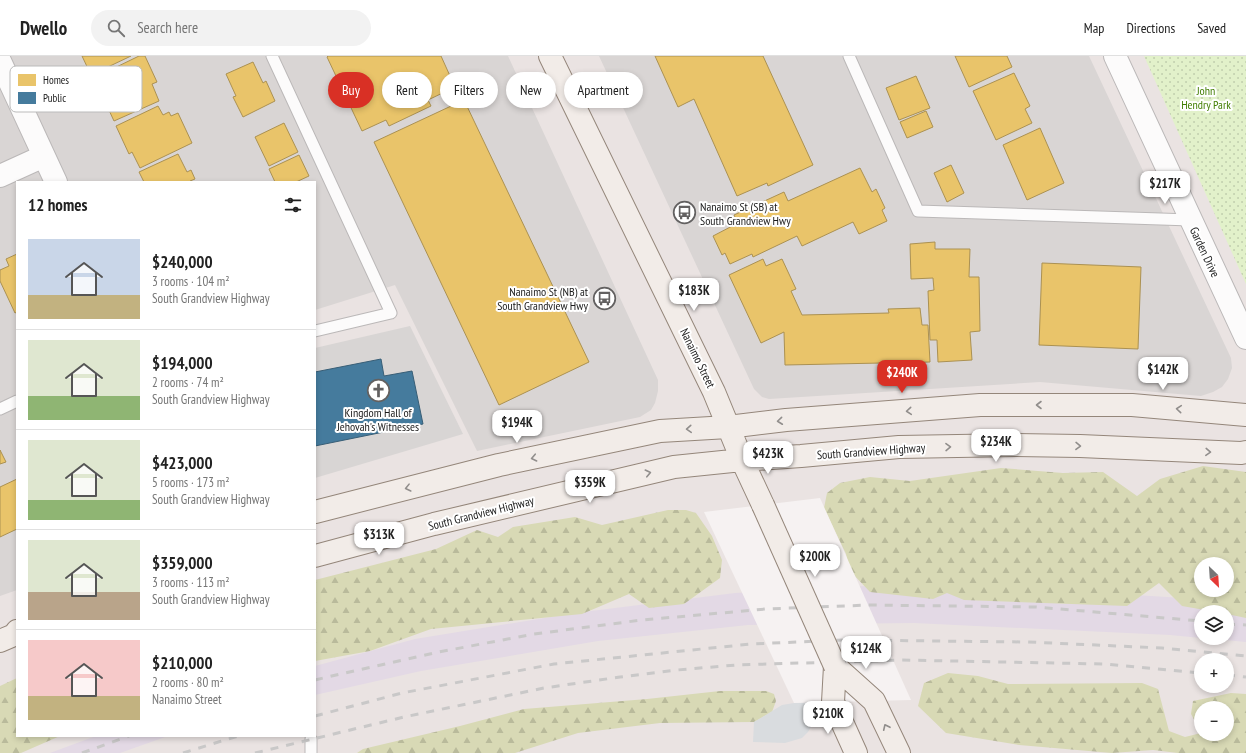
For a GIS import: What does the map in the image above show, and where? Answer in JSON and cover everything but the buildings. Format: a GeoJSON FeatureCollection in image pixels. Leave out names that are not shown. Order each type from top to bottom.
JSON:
{"type":"FeatureCollection","features":[{"type":"Feature","properties":{"kind":"main road","name":"Nanaimo Street"},"geometry":{"type":"LineString","coordinates":[[550,56],[714,392],[742,460],[835,666],[874,701],[899,753]]}},
{"type":"Feature","properties":{"kind":"main road"},"geometry":{"type":"LineString","coordinates":[[316,512],[499,465],[660,431],[728,427],[786,420],[980,405],[1132,405],[1246,415]]}},
{"type":"Feature","properties":{"kind":"main road","name":"South Grandview Highway"},"geometry":{"type":"LineString","coordinates":[[316,556],[434,524],[669,468],[742,460],[900,447],[1080,446],[1246,452]]}},
{"type":"Feature","properties":{"kind":"main road","name":"Nanaimo Street"},"geometry":{"type":"LineString","coordinates":[[835,666],[832,702],[856,753]]}},
{"type":"Feature","properties":{"kind":"street","name":"Garden Drive"},"geometry":{"type":"LineString","coordinates":[[1115,56],[1246,338]]}},
{"type":"Feature","properties":{"kind":"street"},"geometry":{"type":"LineString","coordinates":[[0,61],[10,83]]}},
{"type":"Feature","properties":{"kind":"street"},"geometry":{"type":"LineString","coordinates":[[24,112],[56,181]]}},
{"type":"Feature","properties":{"kind":"street"},"geometry":{"type":"LineString","coordinates":[[0,176],[44,156]]}},
{"type":"Feature","properties":{"kind":"lane"},"geometry":{"type":"LineString","coordinates":[[272,56],[391,314],[316,331]]}},
{"type":"Feature","properties":{"kind":"lane"},"geometry":{"type":"LineString","coordinates":[[849,56],[918,211],[1191,220]]}},
{"type":"Feature","properties":{"kind":"lane"},"geometry":{"type":"LineString","coordinates":[[0,409],[16,401]]}},
{"type":"Feature","properties":{"kind":"lane"},"geometry":{"type":"LineString","coordinates":[[311,739],[311,753]]}},
{"type":"Feature","properties":{"kind":"shaded area"},"geometry":{"type":"Polygon","coordinates":[[[0,56],[508,56],[515,72],[506,72],[506,108],[532,108],[658,380],[658,391],[655,403],[651,410],[640,417],[477,451],[395,285],[316,310],[316,181],[16,181],[16,590],[0,596],[0,56]]]}},
{"type":"Feature","properties":{"kind":"shaded area"},"geometry":{"type":"Polygon","coordinates":[[[599,56],[1089,56],[1231,358],[1232,368],[1228,379],[1222,387],[1201,396],[1040,382],[769,399],[762,397],[754,389],[623,108],[643,108],[643,72],[606,72],[599,56]]]}},
{"type":"Feature","properties":{"kind":"shaded area","name":"Kingdom Hall of Jehovah's Witnesses"},"geometry":{"type":"Polygon","coordinates":[[[410,326],[463,434],[316,478],[316,348],[410,326]]]}},
{"type":"Feature","properties":{"kind":"shaded area"},"geometry":{"type":"Polygon","coordinates":[[[905,584],[993,586],[1246,602],[1246,642],[1234,641],[1234,605],[1194,605],[1194,637],[914,623],[748,625],[598,641],[421,671],[316,695],[316,666],[415,639],[575,613],[735,593],[905,584]]]}},
{"type":"Feature","properties":{"kind":"shaded area"},"geometry":{"type":"Polygon","coordinates":[[[812,702],[815,713],[814,721],[808,732],[802,738],[785,743],[753,742],[754,722],[782,705],[812,702]]]}},
{"type":"Feature","properties":{"kind":"shaded area"},"geometry":{"type":"Polygon","coordinates":[[[93,737],[165,737],[120,753],[50,753],[93,737]]]}},
{"type":"Feature","properties":{"kind":"green space","name":"John Hendry Park"},"geometry":{"type":"Polygon","coordinates":[[[1144,56],[1246,56],[1246,284],[1144,56]]]}},
{"type":"Feature","properties":{"kind":"green space"},"geometry":{"type":"Polygon","coordinates":[[[1203,466],[1246,472],[1246,618],[1234,615],[1234,605],[1194,605],[1194,608],[1182,606],[1159,583],[1127,606],[964,600],[947,593],[933,599],[870,592],[850,571],[846,554],[824,508],[827,493],[840,483],[870,477],[910,481],[1001,468],[1063,473],[1103,472],[1137,496],[1160,479],[1203,466]]]}},
{"type":"Feature","properties":{"kind":"green space"},"geometry":{"type":"Polygon","coordinates":[[[668,510],[686,510],[696,513],[712,536],[722,560],[720,578],[684,604],[649,608],[629,594],[582,614],[431,629],[370,651],[316,661],[316,580],[436,549],[477,530],[498,537],[513,527],[575,517],[602,525],[668,510]]]}},
{"type":"Feature","properties":{"kind":"green space"},"geometry":{"type":"Polygon","coordinates":[[[948,673],[978,676],[1008,684],[1142,683],[1158,689],[1169,731],[1185,737],[1194,735],[1194,741],[1234,741],[1234,701],[1194,701],[1194,719],[1191,714],[1193,701],[1231,693],[1246,694],[1246,753],[1178,753],[1153,750],[1112,753],[1019,745],[946,733],[918,706],[924,683],[948,673]]]}},
{"type":"Feature","properties":{"kind":"green space"},"geometry":{"type":"Polygon","coordinates":[[[16,678],[16,737],[58,737],[21,753],[0,753],[0,686],[16,678]]]}},
{"type":"Feature","properties":{"kind":"green space"},"geometry":{"type":"Polygon","coordinates":[[[720,691],[766,691],[774,694],[776,701],[772,712],[754,722],[660,723],[578,733],[515,753],[357,753],[363,749],[524,709],[647,699],[720,691]]]}},
{"type":"Feature","properties":{"kind":"pier"},"geometry":{"type":"Polygon","coordinates":[[[820,498],[911,700],[794,703],[704,512],[820,498]]]}},
{"type":"Feature","properties":{"kind":"railway"},"geometry":{"type":"LineString","coordinates":[[316,680],[439,652],[534,634],[642,620],[766,609],[869,605],[1036,607],[1194,620]]}},
{"type":"Feature","properties":{"kind":"railway"},"geometry":{"type":"LineString","coordinates":[[1234,624],[1246,625]]}},
{"type":"Feature","properties":{"kind":"railway"},"geometry":{"type":"LineString","coordinates":[[316,716],[402,693],[554,664],[751,644],[844,640],[1028,642],[1162,648],[1246,656]]}},
{"type":"Feature","properties":{"kind":"railway"},"geometry":{"type":"LineString","coordinates":[[255,753],[404,717],[544,688],[677,670],[736,665],[902,660],[1104,664],[1194,672]]}},
{"type":"Feature","properties":{"kind":"railway"},"geometry":{"type":"LineString","coordinates":[[1234,676],[1246,677]]}},
{"type":"Feature","properties":{"kind":"railway"},"geometry":{"type":"LineString","coordinates":[[82,753],[126,737]]}},
{"type":"Feature","properties":{"kind":"railway"},"geometry":{"type":"LineString","coordinates":[[183,753],[235,737]]}},
{"type":"Feature","properties":{"kind":"place","name":"Nanaimo St (SB) at South Grandview Hwy"},"geometry":{"type":"Point","coordinates":[685,213]}},
{"type":"Feature","properties":{"kind":"place","name":"Nanaimo St (NB) at South Grandview Hwy"},"geometry":{"type":"Point","coordinates":[604,298]}},
{"type":"Feature","properties":{"kind":"place","name":"Kingdom Hall of Jehovah's Witnesses"},"geometry":{"type":"Point","coordinates":[378,391]}}]}
